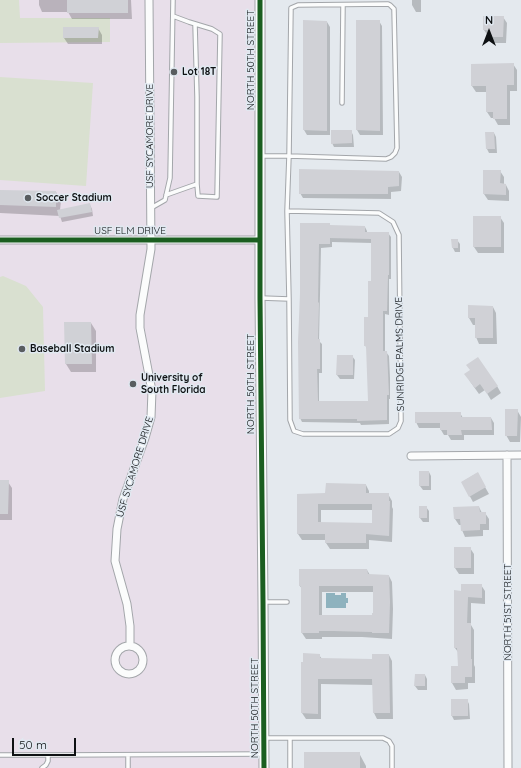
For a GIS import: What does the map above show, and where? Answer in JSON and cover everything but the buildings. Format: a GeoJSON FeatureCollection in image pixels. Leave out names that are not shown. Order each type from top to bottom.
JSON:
{"type":"FeatureCollection","features":[{"type":"Feature","properties":{"kind":"street","name":"USF SYCAMORE DRIVE"},"geometry":{"type":"LineString","coordinates":[[130,646],[130,626],[127,604],[115,561],[117,530],[123,499],[151,417],[152,391],[140,328],[140,315],[151,249],[149,0]]}},
{"type":"Feature","properties":{"kind":"street","name":"NORTH 50TH STREET"},"geometry":{"type":"LineString","coordinates":[[260,0],[260,298],[264,768]]}},
{"type":"Feature","properties":{"kind":"street","name":"USF ELM DRIVE"},"geometry":{"type":"LineString","coordinates":[[0,240],[260,240]]}},
{"type":"Feature","properties":{"kind":"street","name":"NORTH 51ST STREET"},"geometry":{"type":"LineString","coordinates":[[508,455],[508,768]]}},
{"type":"Feature","properties":{"kind":"street"},"geometry":{"type":"LineString","coordinates":[[411,456],[521,455]]}},
{"type":"Feature","properties":{"kind":"lane"},"geometry":{"type":"LineString","coordinates":[[150,209],[165,200],[170,178],[173,0]]}},
{"type":"Feature","properties":{"kind":"lane","name":"SUNRIDGE PALMS DRIVE"},"geometry":{"type":"LineString","coordinates":[[287,211],[379,213],[393,222],[399,235],[401,421],[398,428],[389,434],[303,434],[294,431],[290,420],[290,299],[287,211],[291,8],[298,5],[390,5],[394,9],[395,153],[386,159],[289,156]]}},
{"type":"Feature","properties":{"kind":"lane"},"geometry":{"type":"LineString","coordinates":[[342,103],[343,5]]}},
{"type":"Feature","properties":{"kind":"lane"},"geometry":{"type":"LineString","coordinates":[[173,16],[212,29],[220,34],[217,197],[198,196],[195,24]]}},
{"type":"Feature","properties":{"kind":"lane"},"geometry":{"type":"LineString","coordinates":[[260,156],[289,156]]}},
{"type":"Feature","properties":{"kind":"lane"},"geometry":{"type":"LineString","coordinates":[[166,195],[197,184]]}},
{"type":"Feature","properties":{"kind":"lane"},"geometry":{"type":"LineString","coordinates":[[260,298],[290,299]]}},
{"type":"Feature","properties":{"kind":"lane"},"geometry":{"type":"LineString","coordinates":[[263,602],[287,602]]}},
{"type":"Feature","properties":{"kind":"lane"},"geometry":{"type":"LineString","coordinates":[[264,738],[383,738],[392,746],[392,768]]}},
{"type":"Feature","properties":{"kind":"lane"},"geometry":{"type":"LineString","coordinates":[[290,738],[290,768]]}},
{"type":"Feature","properties":{"kind":"lane"},"geometry":{"type":"LineString","coordinates":[[0,755],[264,754]]}},
{"type":"Feature","properties":{"kind":"lane"},"geometry":{"type":"LineString","coordinates":[[42,768],[48,761],[48,755]]}},
{"type":"Feature","properties":{"kind":"lane"},"geometry":{"type":"LineString","coordinates":[[128,755],[128,768]]}},
{"type":"Feature","properties":{"kind":"shaded area","name":"University of South Florida"},"geometry":{"type":"Polygon","coordinates":[[[0,0],[266,0],[265,768],[0,768],[0,0]]]}},
{"type":"Feature","properties":{"kind":"green space"},"geometry":{"type":"Polygon","coordinates":[[[0,0],[19,0],[20,18],[110,18],[110,42],[0,43],[0,0]]]}},
{"type":"Feature","properties":{"kind":"green space"},"geometry":{"type":"Polygon","coordinates":[[[0,77],[93,83],[86,186],[0,180],[0,77]]]}},
{"type":"Feature","properties":{"kind":"green space","name":"Baseball Stadium"},"geometry":{"type":"Polygon","coordinates":[[[3,276],[26,286],[43,307],[45,391],[0,398],[0,277],[3,276]]]}},
{"type":"Feature","properties":{"kind":"water"},"geometry":{"type":"Polygon","coordinates":[[[326,593],[341,595],[341,593],[346,593],[348,603],[346,603],[346,608],[326,608],[326,593]]]}},
{"type":"Feature","properties":{"kind":"cycle path"},"geometry":{"type":"LineString","coordinates":[[260,0],[260,298],[264,768]]}},
{"type":"Feature","properties":{"kind":"cycle path"},"geometry":{"type":"LineString","coordinates":[[0,240],[260,240]]}},
{"type":"Feature","properties":{"kind":"place","name":"Lot 18T"},"geometry":{"type":"Point","coordinates":[174,72]}},
{"type":"Feature","properties":{"kind":"place","name":"Soccer Stadium"},"geometry":{"type":"Point","coordinates":[28,198]}},
{"type":"Feature","properties":{"kind":"place","name":"Baseball Stadium"},"geometry":{"type":"Point","coordinates":[22,349]}},
{"type":"Feature","properties":{"kind":"place","name":"University of South Florida"},"geometry":{"type":"Point","coordinates":[133,384]}}]}
